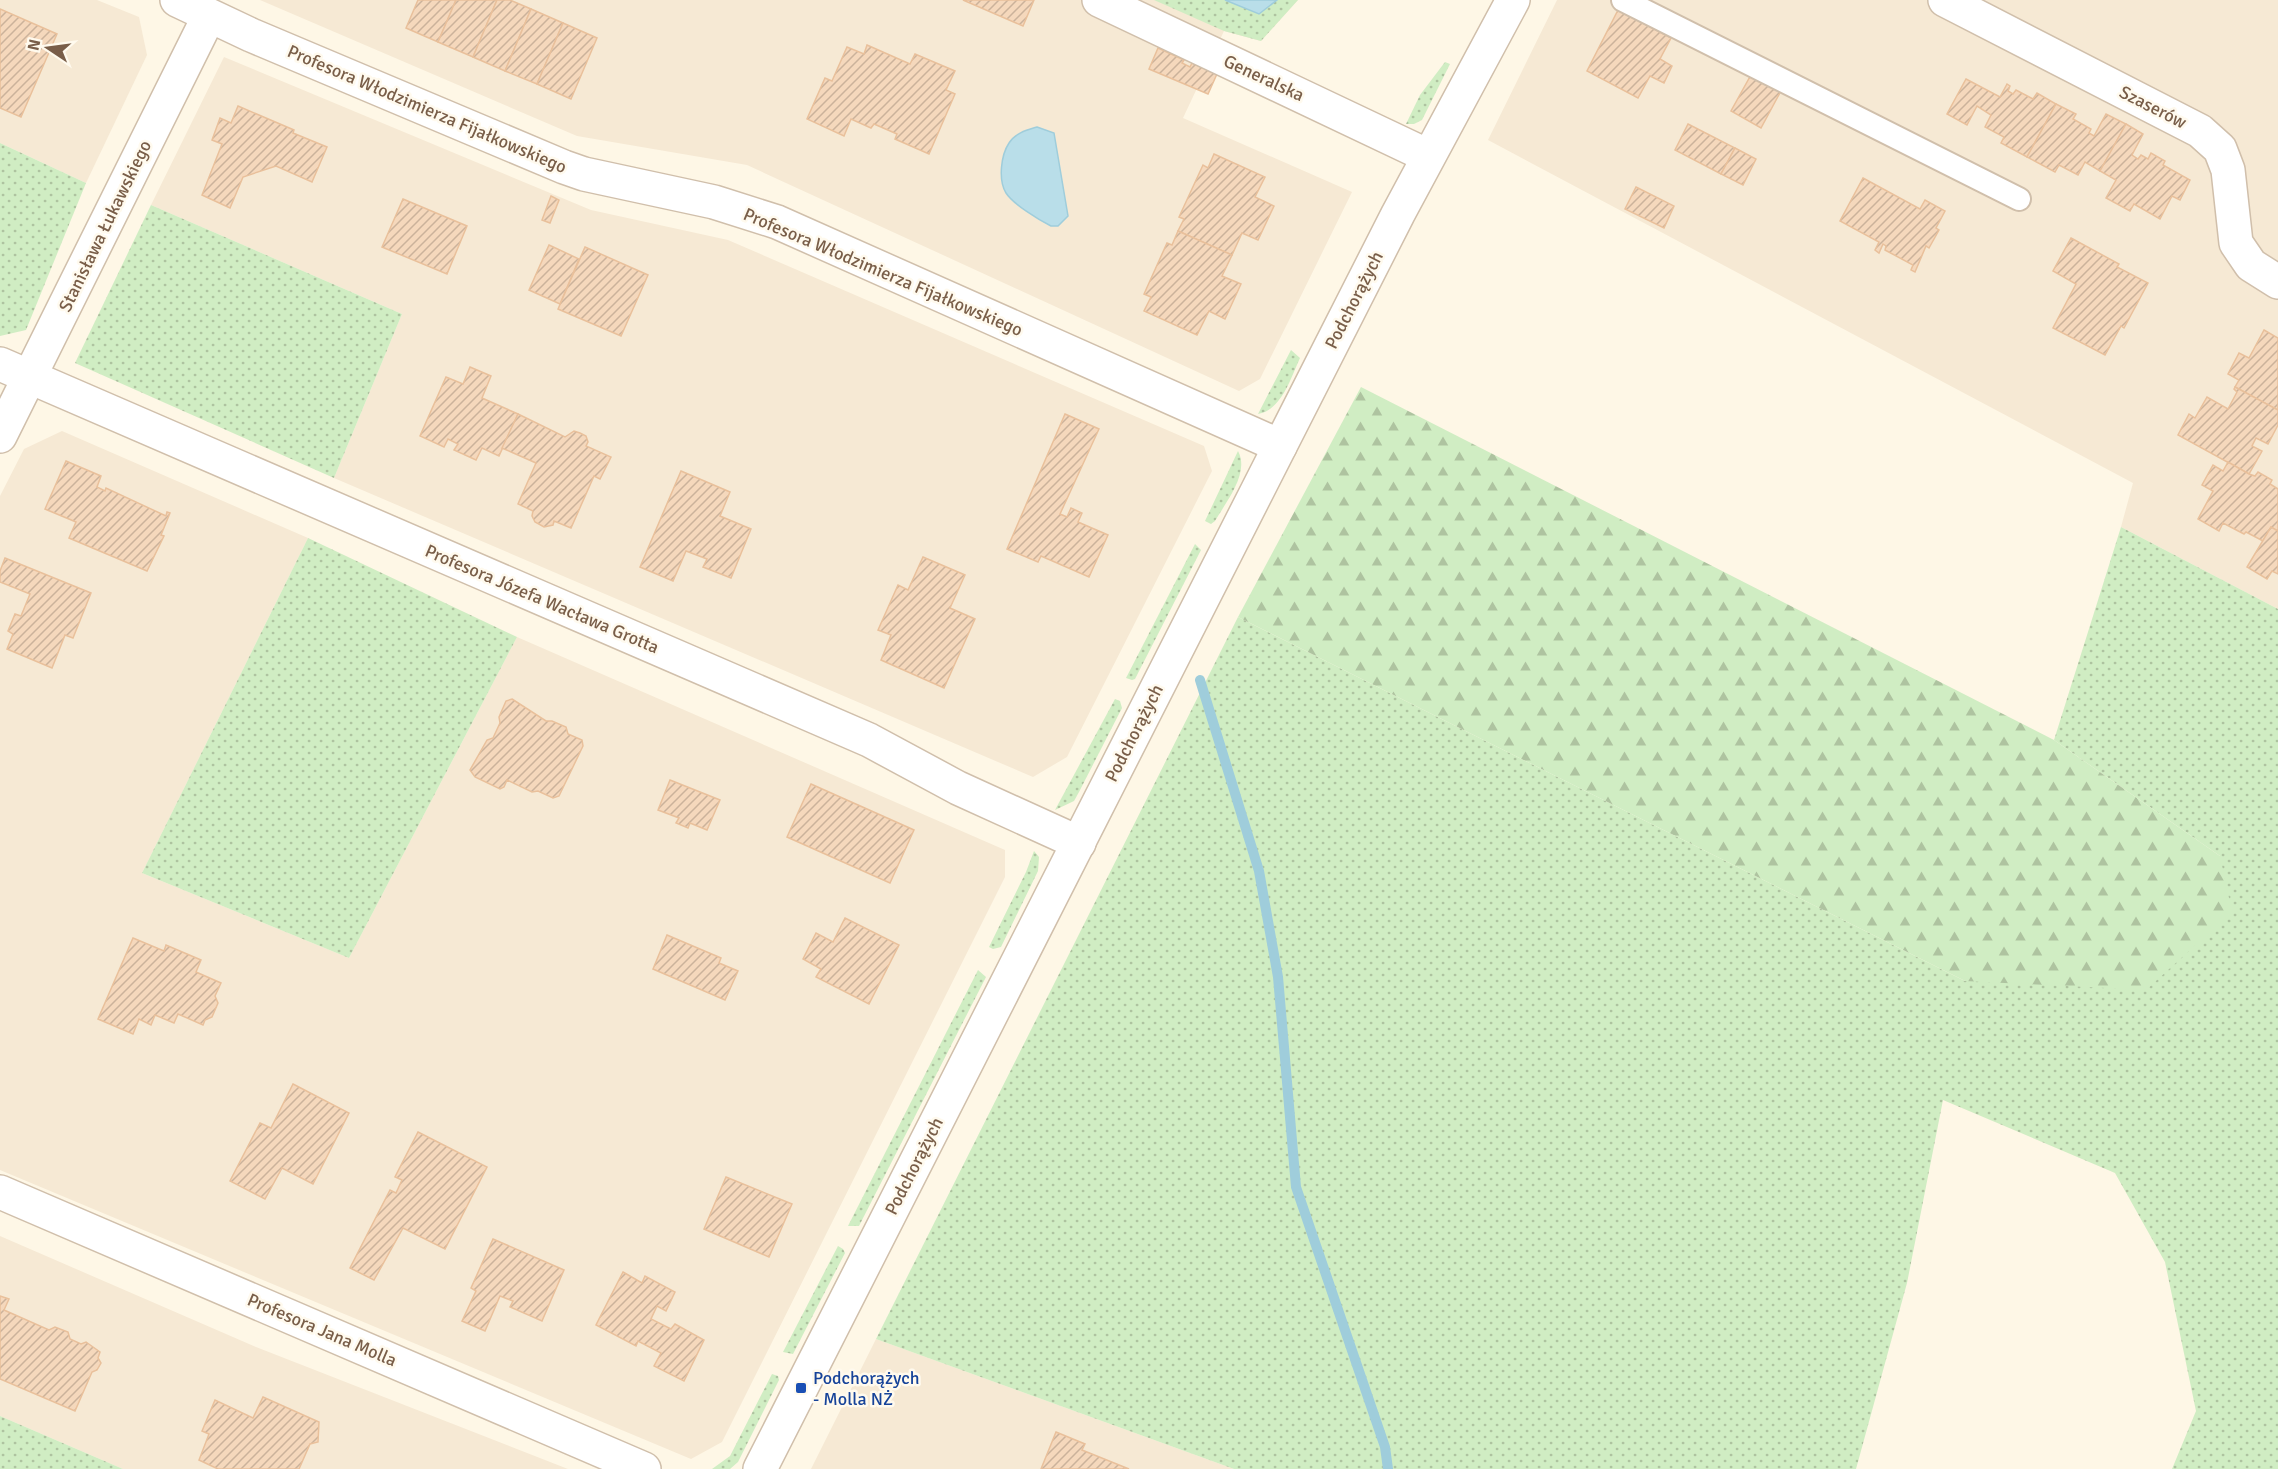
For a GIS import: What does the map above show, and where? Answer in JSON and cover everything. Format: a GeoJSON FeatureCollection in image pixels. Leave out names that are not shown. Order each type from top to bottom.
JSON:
{"type":"FeatureCollection","features":[{"type":"Feature","properties":{"kind":"street","name":"Profesora Włodzimierza Fijałkowskiego"},"geometry":{"type":"LineString","coordinates":[[177,0],[564,167],[584,174],[714,202],[777,222],[1280,446]]}},
{"type":"Feature","properties":{"kind":"street","name":"Generalska"},"geometry":{"type":"LineString","coordinates":[[1099,0],[1350,117],[1428,156]]}},
{"type":"Feature","properties":{"kind":"street","name":"Podchorążych"},"geometry":{"type":"LineString","coordinates":[[760,1469],[1428,156],[1513,0]]}},
{"type":"Feature","properties":{"kind":"street","name":"Szaserów"},"geometry":{"type":"LineString","coordinates":[[1945,0],[2200,131],[2220,149],[2228,170],[2236,243],[2251,265],[2278,282]]}},
{"type":"Feature","properties":{"kind":"street","name":"Stanisława Łukawskiego"},"geometry":{"type":"LineString","coordinates":[[0,436],[209,15]]}},
{"type":"Feature","properties":{"kind":"street","name":"Profesora Józefa Wacława Grotta"},"geometry":{"type":"LineString","coordinates":[[0,364],[869,740],[958,788],[1079,843]]}},
{"type":"Feature","properties":{"kind":"street","name":"Profesora Jana Molla"},"geometry":{"type":"LineString","coordinates":[[0,1192],[644,1469]]}},
{"type":"Feature","properties":{"kind":"lane"},"geometry":{"type":"LineString","coordinates":[[1623,0],[2019,199]]}},
{"type":"Feature","properties":{"kind":"shaded area"},"geometry":{"type":"Polygon","coordinates":[[[0,0],[97,0],[139,17],[147,55],[86,183],[0,143],[0,0]]]}},
{"type":"Feature","properties":{"kind":"shaded area"},"geometry":{"type":"Polygon","coordinates":[[[260,0],[1298,0],[1261,41],[1224,31],[1183,118],[1352,192],[1260,379],[1239,391],[747,165],[577,136],[260,0]]]}},
{"type":"Feature","properties":{"kind":"shaded area"},"geometry":{"type":"Polygon","coordinates":[[[1557,0],[2278,0],[2278,609],[2121,527],[2133,483],[1488,140],[1557,0]]]}},
{"type":"Feature","properties":{"kind":"shaded area"},"geometry":{"type":"Polygon","coordinates":[[[224,57],[591,210],[728,240],[1204,446],[1212,471],[1067,757],[1033,777],[334,478],[402,314],[151,205],[224,57]]]}},
{"type":"Feature","properties":{"kind":"shaded area"},"geometry":{"type":"Polygon","coordinates":[[[62,431],[308,538],[142,873],[349,958],[517,637],[1005,850],[1005,877],[722,1442],[691,1459],[0,1170],[0,496],[24,449],[62,431]]]}},
{"type":"Feature","properties":{"kind":"shaded area"},"geometry":{"type":"Polygon","coordinates":[[[0,1236],[256,1347],[568,1469],[123,1469],[0,1416],[0,1236]]]}},
{"type":"Feature","properties":{"kind":"shaded area"},"geometry":{"type":"Polygon","coordinates":[[[876,1339],[1234,1469],[811,1469],[876,1339]]]}},
{"type":"Feature","properties":{"kind":"green space"},"geometry":{"type":"Polygon","coordinates":[[[1154,0],[1298,0],[1261,41],[1224,31],[1154,0]]]}},
{"type":"Feature","properties":{"kind":"green space"},"geometry":{"type":"Polygon","coordinates":[[[1445,62],[1450,64],[1422,120],[1414,124],[1406,124],[1420,95],[1445,62]]]}},
{"type":"Feature","properties":{"kind":"green space"},"geometry":{"type":"Polygon","coordinates":[[[0,143],[86,183],[26,330],[0,336],[0,143]]]}},
{"type":"Feature","properties":{"kind":"green space"},"geometry":{"type":"Polygon","coordinates":[[[151,205],[402,314],[334,478],[75,363],[151,205]]]}},
{"type":"Feature","properties":{"kind":"green space"},"geometry":{"type":"Polygon","coordinates":[[[1291,350],[1300,358],[1285,392],[1273,406],[1258,414],[1291,350]]]}},
{"type":"Feature","properties":{"kind":"green space"},"geometry":{"type":"Polygon","coordinates":[[[1361,387],[2054,740],[2220,856],[2232,912],[2146,990],[1965,981],[1238,617],[1361,387]]]}},
{"type":"Feature","properties":{"kind":"green space"},"geometry":{"type":"Polygon","coordinates":[[[1238,451],[1241,460],[1239,478],[1215,521],[1211,524],[1205,521],[1238,451]]]}},
{"type":"Feature","properties":{"kind":"green space"},"geometry":{"type":"Polygon","coordinates":[[[2121,527],[2278,609],[2278,1469],[2172,1469],[2196,1411],[2165,1262],[2115,1173],[1943,1100],[1907,1283],[1856,1469],[1234,1469],[876,1339],[1238,617],[1965,981],[2220,856],[2054,740],[2121,527]]]}},
{"type":"Feature","properties":{"kind":"green space"},"geometry":{"type":"Polygon","coordinates":[[[308,538],[517,637],[349,958],[142,873],[308,538]]]}},
{"type":"Feature","properties":{"kind":"green space"},"geometry":{"type":"Polygon","coordinates":[[[1195,544],[1201,550],[1135,679],[1126,678],[1195,544]]]}},
{"type":"Feature","properties":{"kind":"green space"},"geometry":{"type":"Polygon","coordinates":[[[1115,699],[1120,701],[1122,708],[1079,792],[1074,801],[1055,810],[1115,699]]]}},
{"type":"Feature","properties":{"kind":"green space"},"geometry":{"type":"Polygon","coordinates":[[[1034,851],[1039,857],[1038,871],[1001,947],[993,949],[989,947],[1034,851]]]}},
{"type":"Feature","properties":{"kind":"green space"},"geometry":{"type":"Polygon","coordinates":[[[978,970],[986,977],[859,1226],[848,1226],[978,970]]]}},
{"type":"Feature","properties":{"kind":"green space"},"geometry":{"type":"Polygon","coordinates":[[[838,1246],[845,1253],[793,1354],[783,1352],[838,1246]]]}},
{"type":"Feature","properties":{"kind":"green space"},"geometry":{"type":"Polygon","coordinates":[[[772,1374],[778,1376],[779,1380],[738,1462],[730,1469],[712,1469],[730,1456],[772,1374]]]}},
{"type":"Feature","properties":{"kind":"green space"},"geometry":{"type":"Polygon","coordinates":[[[0,1416],[123,1469],[0,1469],[0,1416]]]}},
{"type":"Feature","properties":{"kind":"water"},"geometry":{"type":"Polygon","coordinates":[[[1225,0],[1277,0],[1259,14],[1225,0]]]}},
{"type":"Feature","properties":{"kind":"water"},"geometry":{"type":"Polygon","coordinates":[[[1037,127],[1054,133],[1068,216],[1058,226],[1051,226],[1020,207],[1006,193],[1002,181],[1002,161],[1009,143],[1018,134],[1037,127]]]}},
{"type":"Feature","properties":{"kind":"building"},"geometry":{"type":"Polygon","coordinates":[[[418,0],[456,0],[438,42],[406,28],[418,0]]]}},
{"type":"Feature","properties":{"kind":"building"},"geometry":{"type":"Polygon","coordinates":[[[456,0],[497,0],[473,57],[438,42],[456,0]]]}},
{"type":"Feature","properties":{"kind":"building"},"geometry":{"type":"Polygon","coordinates":[[[497,0],[510,0],[531,9],[505,71],[473,57],[497,0]]]}},
{"type":"Feature","properties":{"kind":"building"},"geometry":{"type":"Polygon","coordinates":[[[963,0],[1034,0],[1023,26],[963,0]]]}},
{"type":"Feature","properties":{"kind":"building"},"geometry":{"type":"Polygon","coordinates":[[[0,9],[57,34],[21,117],[0,108],[0,9]]]}},
{"type":"Feature","properties":{"kind":"building"},"geometry":{"type":"Polygon","coordinates":[[[531,9],[563,23],[537,84],[505,71],[531,9]]]}},
{"type":"Feature","properties":{"kind":"building"},"geometry":{"type":"Polygon","coordinates":[[[1618,10],[1671,38],[1660,59],[1672,66],[1664,83],[1650,76],[1638,98],[1587,71],[1618,10]]]}},
{"type":"Feature","properties":{"kind":"building"},"geometry":{"type":"Polygon","coordinates":[[[563,23],[597,38],[571,99],[537,84],[563,23]]]}},
{"type":"Feature","properties":{"kind":"building"},"geometry":{"type":"Polygon","coordinates":[[[867,45],[910,64],[915,54],[955,71],[946,90],[955,94],[929,154],[895,139],[897,134],[874,124],[871,128],[851,119],[844,136],[807,119],[825,78],[832,81],[847,47],[864,54],[867,45]]]}},
{"type":"Feature","properties":{"kind":"building"},"geometry":{"type":"Polygon","coordinates":[[[1158,48],[1184,60],[1182,63],[1190,67],[1192,63],[1217,74],[1208,94],[1149,69],[1158,48]]]}},
{"type":"Feature","properties":{"kind":"building"},"geometry":{"type":"Polygon","coordinates":[[[1752,73],[1782,89],[1761,128],[1731,111],[1752,73]]]}},
{"type":"Feature","properties":{"kind":"building"},"geometry":{"type":"Polygon","coordinates":[[[1966,79],[2000,97],[2007,84],[2010,86],[2008,91],[2013,94],[2016,90],[2033,99],[2037,93],[2056,104],[2027,157],[2001,143],[2004,137],[1985,127],[1991,115],[1977,106],[1967,125],[1947,114],[1966,79]]]}},
{"type":"Feature","properties":{"kind":"building"},"geometry":{"type":"Polygon","coordinates":[[[2056,104],[2076,114],[2073,119],[2091,129],[2089,133],[2094,136],[2106,114],[2126,124],[2100,171],[2085,162],[2078,175],[2059,165],[2055,172],[2027,157],[2056,104]]]}},
{"type":"Feature","properties":{"kind":"building"},"geometry":{"type":"Polygon","coordinates":[[[238,106],[327,147],[312,182],[276,166],[243,177],[230,208],[202,195],[222,144],[212,140],[220,118],[231,123],[238,106]]]}},
{"type":"Feature","properties":{"kind":"building"},"geometry":{"type":"Polygon","coordinates":[[[1688,124],[1735,148],[1721,174],[1675,150],[1688,124]]]}},
{"type":"Feature","properties":{"kind":"building"},"geometry":{"type":"Polygon","coordinates":[[[2126,124],[2143,134],[2132,155],[2138,159],[2141,155],[2148,159],[2151,153],[2165,161],[2163,165],[2190,180],[2180,200],[2172,196],[2160,219],[2134,204],[2130,211],[2106,198],[2116,180],[2100,171],[2126,124]]]}},
{"type":"Feature","properties":{"kind":"building"},"geometry":{"type":"Polygon","coordinates":[[[1735,148],[1756,159],[1743,185],[1721,174],[1735,148]]]}},
{"type":"Feature","properties":{"kind":"building"},"geometry":{"type":"Polygon","coordinates":[[[1214,154],[1265,177],[1255,197],[1274,206],[1258,240],[1242,233],[1232,255],[1178,231],[1184,219],[1179,217],[1203,165],[1208,168],[1214,154]]]}},
{"type":"Feature","properties":{"kind":"building"},"geometry":{"type":"Polygon","coordinates":[[[1863,178],[1920,209],[1925,200],[1945,211],[1936,228],[1939,230],[1929,248],[1926,246],[1915,272],[1911,270],[1913,265],[1885,250],[1886,246],[1883,244],[1879,253],[1875,250],[1879,242],[1840,221],[1863,178]]]}},
{"type":"Feature","properties":{"kind":"building"},"geometry":{"type":"Polygon","coordinates":[[[1636,187],[1674,206],[1664,228],[1625,209],[1636,187]]]}},
{"type":"Feature","properties":{"kind":"building"},"geometry":{"type":"Polygon","coordinates":[[[551,196],[559,200],[550,223],[542,220],[551,196]]]}},
{"type":"Feature","properties":{"kind":"building"},"geometry":{"type":"Polygon","coordinates":[[[403,199],[467,226],[447,274],[382,247],[403,199]]]}},
{"type":"Feature","properties":{"kind":"building"},"geometry":{"type":"Polygon","coordinates":[[[1178,231],[1232,255],[1222,276],[1241,284],[1225,319],[1209,311],[1197,335],[1144,311],[1151,297],[1144,294],[1167,243],[1172,245],[1178,231]]]}},
{"type":"Feature","properties":{"kind":"building"},"geometry":{"type":"Polygon","coordinates":[[[2071,238],[2119,264],[2117,267],[2148,283],[2124,328],[2121,326],[2105,355],[2053,328],[2076,284],[2053,271],[2071,238]]]}},
{"type":"Feature","properties":{"kind":"building"},"geometry":{"type":"Polygon","coordinates":[[[549,245],[579,259],[560,304],[529,290],[549,245]]]}},
{"type":"Feature","properties":{"kind":"building"},"geometry":{"type":"Polygon","coordinates":[[[585,247],[648,275],[621,336],[558,309],[585,247]]]}},
{"type":"Feature","properties":{"kind":"building"},"geometry":{"type":"Polygon","coordinates":[[[2264,330],[2278,338],[2278,410],[2235,387],[2239,380],[2228,374],[2239,353],[2249,358],[2264,330]]]}},
{"type":"Feature","properties":{"kind":"building"},"geometry":{"type":"Polygon","coordinates":[[[470,367],[491,376],[482,398],[518,414],[499,456],[482,448],[476,460],[454,450],[458,444],[448,439],[444,447],[420,436],[446,377],[463,384],[470,367]]]}},
{"type":"Feature","properties":{"kind":"building"},"geometry":{"type":"Polygon","coordinates":[[[2235,387],[2278,410],[2278,425],[2268,444],[2256,438],[2252,446],[2262,451],[2249,474],[2178,435],[2189,414],[2195,418],[2207,397],[2228,409],[2237,392],[2235,387]]]}},
{"type":"Feature","properties":{"kind":"building"},"geometry":{"type":"Polygon","coordinates":[[[518,414],[565,437],[574,431],[580,433],[586,436],[588,442],[586,446],[611,457],[600,479],[594,476],[571,528],[554,521],[553,525],[544,527],[535,522],[532,516],[533,511],[518,504],[536,463],[502,448],[518,414]]]}},
{"type":"Feature","properties":{"kind":"building"},"geometry":{"type":"Polygon","coordinates":[[[1065,414],[1099,429],[1060,514],[1067,517],[1071,508],[1082,513],[1078,522],[1108,535],[1089,577],[1041,556],[1038,562],[1007,549],[1065,414]]]}},
{"type":"Feature","properties":{"kind":"building"},"geometry":{"type":"Polygon","coordinates":[[[66,461],[101,476],[97,487],[105,491],[106,488],[166,516],[167,512],[170,513],[161,535],[164,536],[147,571],[69,538],[76,522],[45,509],[66,461]]]}},
{"type":"Feature","properties":{"kind":"building"},"geometry":{"type":"Polygon","coordinates":[[[2228,462],[2255,476],[2258,472],[2272,480],[2270,484],[2278,489],[2278,531],[2271,527],[2263,541],[2223,523],[2219,531],[2198,519],[2213,491],[2202,485],[2213,465],[2223,471],[2228,462]]]}},
{"type":"Feature","properties":{"kind":"building"},"geometry":{"type":"Polygon","coordinates":[[[681,471],[730,492],[720,516],[751,529],[731,578],[703,567],[707,559],[686,551],[673,581],[640,567],[681,471]]]}},
{"type":"Feature","properties":{"kind":"building"},"geometry":{"type":"Polygon","coordinates":[[[2271,527],[2278,531],[2278,574],[2272,571],[2267,579],[2247,567],[2271,527]]]}},
{"type":"Feature","properties":{"kind":"building"},"geometry":{"type":"Polygon","coordinates":[[[923,557],[965,575],[950,608],[975,619],[944,688],[881,660],[891,635],[878,630],[898,585],[908,590],[923,557]]]}},
{"type":"Feature","properties":{"kind":"building"},"geometry":{"type":"Polygon","coordinates":[[[5,558],[91,593],[73,638],[65,635],[52,668],[7,649],[13,634],[8,631],[15,614],[21,616],[30,594],[0,582],[0,571],[5,558]]]}},
{"type":"Feature","properties":{"kind":"building"},"geometry":{"type":"Polygon","coordinates":[[[512,699],[546,721],[566,727],[568,734],[582,740],[583,746],[559,796],[553,798],[538,791],[532,792],[507,780],[504,787],[500,789],[475,777],[470,770],[487,740],[493,738],[506,701],[512,699]]]}},
{"type":"Feature","properties":{"kind":"building"},"geometry":{"type":"Polygon","coordinates":[[[670,780],[720,800],[707,830],[690,823],[688,828],[676,823],[679,818],[658,810],[670,780]]]}},
{"type":"Feature","properties":{"kind":"building"},"geometry":{"type":"Polygon","coordinates":[[[811,784],[914,830],[890,883],[787,837],[811,784]]]}},
{"type":"Feature","properties":{"kind":"building"},"geometry":{"type":"Polygon","coordinates":[[[845,918],[899,945],[869,1004],[816,977],[821,969],[803,959],[816,933],[833,942],[845,918]]]}},
{"type":"Feature","properties":{"kind":"building"},"geometry":{"type":"Polygon","coordinates":[[[667,935],[721,958],[719,963],[738,971],[725,1000],[653,969],[667,935]]]}},
{"type":"Feature","properties":{"kind":"building"},"geometry":{"type":"Polygon","coordinates":[[[133,938],[164,951],[166,945],[201,960],[196,972],[221,983],[215,996],[218,1003],[212,1017],[205,1020],[203,1025],[178,1014],[174,1023],[155,1015],[151,1025],[139,1019],[133,1034],[98,1019],[133,938]]]}},
{"type":"Feature","properties":{"kind":"building"},"geometry":{"type":"Polygon","coordinates":[[[293,1084],[349,1113],[313,1184],[282,1168],[265,1199],[230,1181],[260,1123],[271,1128],[293,1084]]]}},
{"type":"Feature","properties":{"kind":"building"},"geometry":{"type":"Polygon","coordinates":[[[418,1132],[487,1167],[445,1249],[403,1228],[374,1280],[350,1268],[390,1190],[396,1193],[402,1180],[395,1177],[418,1132]]]}},
{"type":"Feature","properties":{"kind":"building"},"geometry":{"type":"Polygon","coordinates":[[[726,1177],[792,1204],[769,1257],[704,1229],[726,1177]]]}},
{"type":"Feature","properties":{"kind":"building"},"geometry":{"type":"Polygon","coordinates":[[[493,1239],[564,1270],[542,1321],[510,1307],[513,1301],[500,1296],[485,1331],[462,1321],[476,1291],[471,1288],[493,1239]]]}},
{"type":"Feature","properties":{"kind":"building"},"geometry":{"type":"Polygon","coordinates":[[[623,1272],[642,1283],[645,1276],[675,1292],[666,1311],[657,1306],[651,1319],[671,1329],[675,1324],[704,1340],[684,1381],[654,1366],[661,1353],[638,1341],[636,1346],[596,1325],[623,1272]]]}},
{"type":"Feature","properties":{"kind":"building"},"geometry":{"type":"Polygon","coordinates":[[[0,1296],[9,1299],[4,1310],[49,1330],[55,1327],[68,1332],[70,1339],[81,1344],[86,1342],[100,1352],[98,1358],[101,1363],[97,1370],[92,1372],[75,1411],[0,1379],[0,1296]]]}},
{"type":"Feature","properties":{"kind":"building"},"geometry":{"type":"Polygon","coordinates":[[[263,1397],[319,1422],[318,1442],[310,1444],[299,1469],[218,1469],[199,1460],[209,1434],[202,1431],[215,1400],[253,1418],[263,1397]]]}},
{"type":"Feature","properties":{"kind":"building"},"geometry":{"type":"Polygon","coordinates":[[[1056,1432],[1085,1444],[1082,1450],[1129,1469],[1041,1469],[1056,1432]]]}},
{"type":"Feature","properties":{"kind":"waterway"},"geometry":{"type":"LineString","coordinates":[[1200,680],[1259,871],[1278,977],[1296,1187],[1385,1447],[1388,1469]]}},
{"type":"Feature","properties":{"kind":"place","name":"Podchorążych - Molla NŻ"},"geometry":{"type":"Point","coordinates":[801,1388]}}]}
